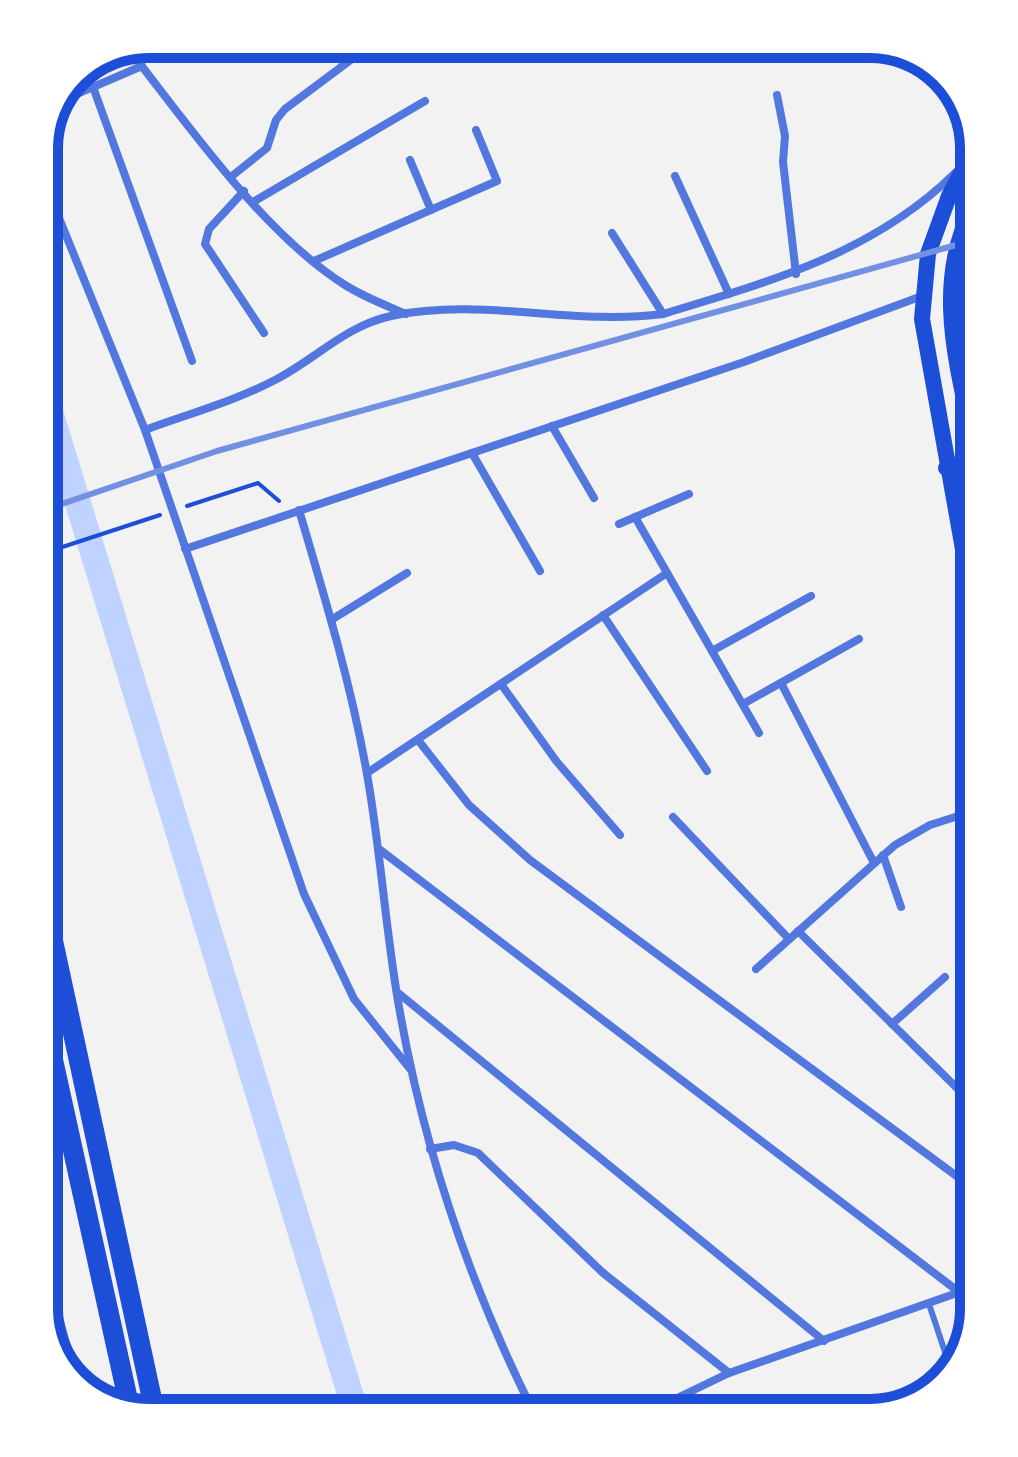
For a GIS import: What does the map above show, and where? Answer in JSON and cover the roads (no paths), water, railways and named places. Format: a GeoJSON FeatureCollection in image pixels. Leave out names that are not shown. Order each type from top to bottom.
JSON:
{"type":"FeatureCollection","features":[{"type":"Feature","properties":{"kind":"main road"},"geometry":{"type":"LineString","coordinates":[[960,175],[928,254],[922,296],[924,341],[960,540]]}},
{"type":"Feature","properties":{"kind":"main road"},"geometry":{"type":"LineString","coordinates":[[960,252],[951,278],[950,311],[960,378]]}},
{"type":"Feature","properties":{"kind":"main road"},"geometry":{"type":"LineString","coordinates":[[946,468],[960,464]]}},
{"type":"Feature","properties":{"kind":"main road"},"geometry":{"type":"LineString","coordinates":[[58,964],[152,1399]]}},
{"type":"Feature","properties":{"kind":"main road"},"geometry":{"type":"LineString","coordinates":[[58,1082],[127,1396]]}},
{"type":"Feature","properties":{"kind":"street"},"geometry":{"type":"LineString","coordinates":[[232,176],[267,148],[273,126],[285,109],[353,58]]}},
{"type":"Feature","properties":{"kind":"street"},"geometry":{"type":"LineString","coordinates":[[137,59],[253,202],[314,261],[344,285],[406,314]]}},
{"type":"Feature","properties":{"kind":"street"},"geometry":{"type":"LineString","coordinates":[[76,94],[142,66]]}},
{"type":"Feature","properties":{"kind":"street"},"geometry":{"type":"LineString","coordinates":[[93,87],[192,361]]}},
{"type":"Feature","properties":{"kind":"street"},"geometry":{"type":"LineString","coordinates":[[777,95],[785,136],[783,162],[796,274]]}},
{"type":"Feature","properties":{"kind":"street"},"geometry":{"type":"LineString","coordinates":[[253,202],[425,101]]}},
{"type":"Feature","properties":{"kind":"street"},"geometry":{"type":"LineString","coordinates":[[314,261],[497,181],[476,130]]}},
{"type":"Feature","properties":{"kind":"street"},"geometry":{"type":"LineString","coordinates":[[410,160],[431,210]]}},
{"type":"Feature","properties":{"kind":"street"},"geometry":{"type":"LineString","coordinates":[[145,430],[270,383],[358,327],[406,314],[473,308],[596,319],[663,314],[796,274],[885,229],[915,209],[960,169]]}},
{"type":"Feature","properties":{"kind":"street"},"geometry":{"type":"LineString","coordinates":[[675,176],[729,294]]}},
{"type":"Feature","properties":{"kind":"street"},"geometry":{"type":"LineString","coordinates":[[244,191],[209,229],[205,244],[264,333]]}},
{"type":"Feature","properties":{"kind":"street"},"geometry":{"type":"LineString","coordinates":[[58,216],[145,430],[290,858],[319,930],[354,999],[411,1070]]}},
{"type":"Feature","properties":{"kind":"street"},"geometry":{"type":"LineString","coordinates":[[612,233],[663,314]]}},
{"type":"Feature","properties":{"kind":"street"},"geometry":{"type":"LineString","coordinates":[[185,549],[744,362],[922,296]]}},
{"type":"Feature","properties":{"kind":"street"},"geometry":{"type":"LineString","coordinates":[[552,426],[594,498]]}},
{"type":"Feature","properties":{"kind":"street"},"geometry":{"type":"LineString","coordinates":[[472,453],[540,571]]}},
{"type":"Feature","properties":{"kind":"street"},"geometry":{"type":"LineString","coordinates":[[619,524],[689,494]]}},
{"type":"Feature","properties":{"kind":"street"},"geometry":{"type":"LineString","coordinates":[[295,512],[331,620],[367,773],[397,992],[430,1149],[491,1325],[527,1399]]}},
{"type":"Feature","properties":{"kind":"street"},"geometry":{"type":"LineString","coordinates":[[635,517],[759,733]]}},
{"type":"Feature","properties":{"kind":"street"},"geometry":{"type":"LineString","coordinates":[[331,620],[407,573]]}},
{"type":"Feature","properties":{"kind":"street"},"geometry":{"type":"LineString","coordinates":[[367,773],[667,573]]}},
{"type":"Feature","properties":{"kind":"street"},"geometry":{"type":"LineString","coordinates":[[712,651],[811,596]]}},
{"type":"Feature","properties":{"kind":"street"},"geometry":{"type":"LineString","coordinates":[[603,615],[707,771]]}},
{"type":"Feature","properties":{"kind":"street"},"geometry":{"type":"LineString","coordinates":[[743,704],[859,639]]}},
{"type":"Feature","properties":{"kind":"street"},"geometry":{"type":"LineString","coordinates":[[781,683],[874,863]]}},
{"type":"Feature","properties":{"kind":"street"},"geometry":{"type":"LineString","coordinates":[[501,684],[557,762],[620,835]]}},
{"type":"Feature","properties":{"kind":"street"},"geometry":{"type":"LineString","coordinates":[[418,740],[469,805],[530,860],[960,1179]]}},
{"type":"Feature","properties":{"kind":"street"},"geometry":{"type":"LineString","coordinates":[[756,969],[883,855],[930,825],[960,815]]}},
{"type":"Feature","properties":{"kind":"street"},"geometry":{"type":"LineString","coordinates":[[673,817],[789,939]]}},
{"type":"Feature","properties":{"kind":"street"},"geometry":{"type":"LineString","coordinates":[[379,849],[959,1292]]}},
{"type":"Feature","properties":{"kind":"street"},"geometry":{"type":"LineString","coordinates":[[883,855],[901,907]]}},
{"type":"Feature","properties":{"kind":"street"},"geometry":{"type":"LineString","coordinates":[[798,931],[960,1091]]}},
{"type":"Feature","properties":{"kind":"street"},"geometry":{"type":"LineString","coordinates":[[892,1024],[945,977]]}},
{"type":"Feature","properties":{"kind":"street"},"geometry":{"type":"LineString","coordinates":[[397,992],[824,1341]]}},
{"type":"Feature","properties":{"kind":"street"},"geometry":{"type":"LineString","coordinates":[[430,1149],[454,1145],[478,1153],[602,1272],[729,1373]]}},
{"type":"Feature","properties":{"kind":"street"},"geometry":{"type":"LineString","coordinates":[[675,1399],[729,1373],[959,1292]]}},
{"type":"Feature","properties":{"kind":"street"},"geometry":{"type":"LineString","coordinates":[[59,1316],[67,1348]]}},
{"type":"Feature","properties":{"kind":"lane"},"geometry":{"type":"LineString","coordinates":[[929,1304],[946,1356]]}},
{"type":"Feature","properties":{"kind":"waterway"},"geometry":{"type":"LineString","coordinates":[[58,438],[352,1399]]}},
{"type":"Feature","properties":{"kind":"railway"},"geometry":{"type":"LineString","coordinates":[[58,505],[217,451],[960,244]]}}]}
